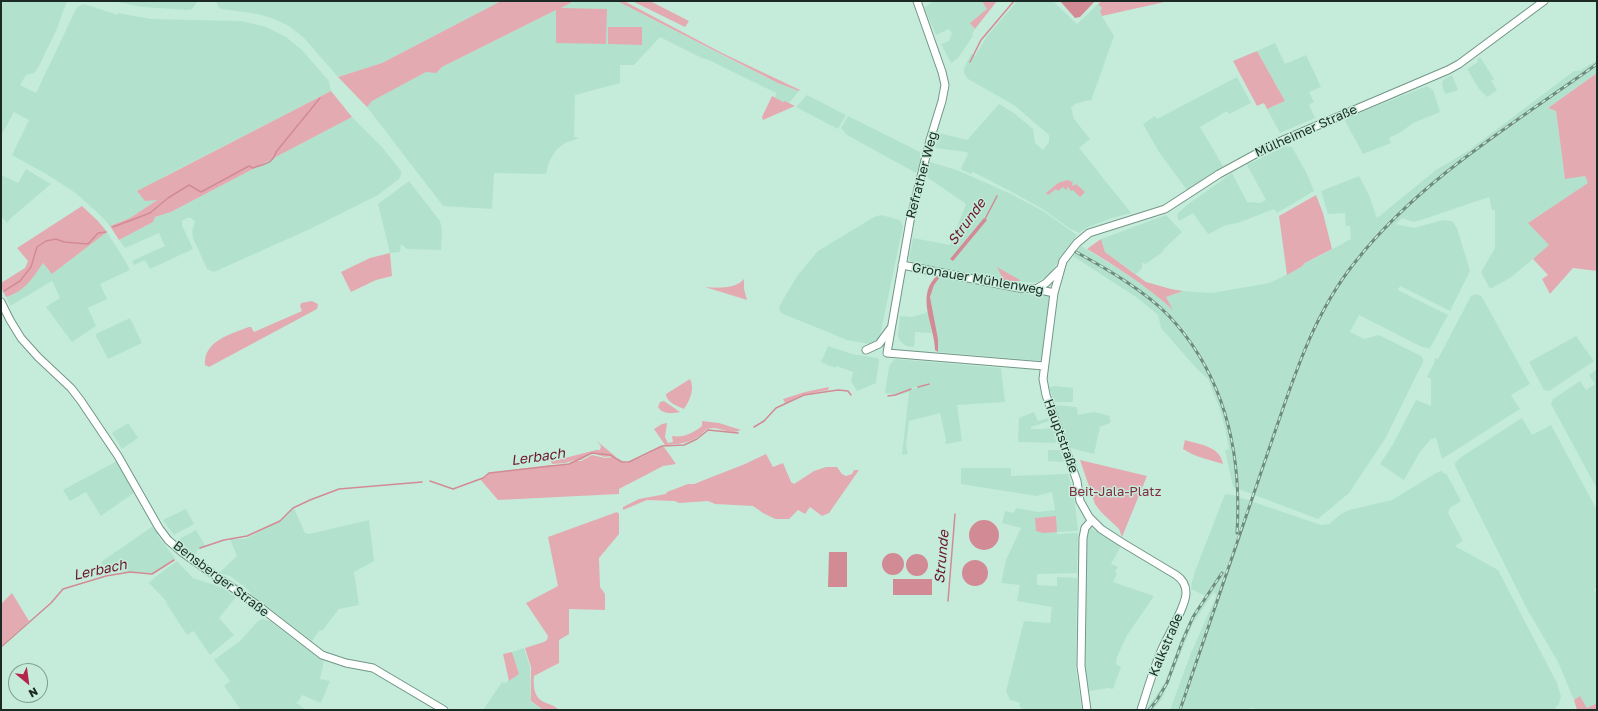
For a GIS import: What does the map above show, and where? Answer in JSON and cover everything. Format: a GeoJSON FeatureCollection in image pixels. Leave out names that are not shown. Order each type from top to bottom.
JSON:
{"type":"FeatureCollection","features":[{"type":"Feature","properties":{"kind":"main road","name":"Refrather Weg"},"geometry":{"type":"LineString","coordinates":[[917,1],[945,83],[942,101],[930,140],[910,221],[887,353],[1044,366]]}},
{"type":"Feature","properties":{"kind":"main road","name":"Mülheimer Straße"},"geometry":{"type":"LineString","coordinates":[[1066,255],[1077,243],[1090,233],[1165,209],[1242,161],[1274,144],[1448,70],[1459,64],[1544,1]]}},
{"type":"Feature","properties":{"kind":"main road","name":"Hauptstraße"},"geometry":{"type":"LineString","coordinates":[[1066,255],[1059,270],[1054,293],[1043,379],[1046,395],[1077,481],[1080,501],[1092,520],[1120,542],[1176,575],[1184,583]]}},
{"type":"Feature","properties":{"kind":"main road","name":"Gronauer Mühlenweg"},"geometry":{"type":"LineString","coordinates":[[902,265],[1054,293]]}},
{"type":"Feature","properties":{"kind":"main road"},"geometry":{"type":"LineString","coordinates":[[1036,289],[1046,283],[1059,270]]}},
{"type":"Feature","properties":{"kind":"main road","name":"Bensberger Straße"},"geometry":{"type":"LineString","coordinates":[[1,302],[21,338],[38,358],[71,388],[81,401],[118,456],[159,528],[168,540],[183,553],[260,607],[322,655],[346,663],[373,668],[444,710]]}},
{"type":"Feature","properties":{"kind":"main road"},"geometry":{"type":"LineString","coordinates":[[866,350],[879,344],[892,328]]}},
{"type":"Feature","properties":{"kind":"main road"},"geometry":{"type":"LineString","coordinates":[[1087,710],[1081,666],[1083,538],[1084,530],[1092,520]]}},
{"type":"Feature","properties":{"kind":"main road","name":"Kalkstraße"},"geometry":{"type":"LineString","coordinates":[[1140,709],[1161,651],[1185,600],[1186,593],[1184,583]]}},
{"type":"Feature","properties":{"kind":"shaded area"},"geometry":{"type":"Polygon","coordinates":[[[1,1],[67,1],[56,31],[38,68],[34,73],[26,75],[20,85],[36,93],[77,7],[84,4],[118,15],[118,13],[151,19],[242,21],[266,27],[286,37],[302,50],[329,81],[331,91],[165,176],[157,182],[158,199],[130,218],[110,226],[77,194],[48,175],[12,155],[29,120],[14,112],[1,136],[1,1]]]}},
{"type":"Feature","properties":{"kind":"shaded area"},"geometry":{"type":"Polygon","coordinates":[[[112,1],[198,1],[192,9],[187,10],[143,7],[112,1]]]}},
{"type":"Feature","properties":{"kind":"shaded area"},"geometry":{"type":"Polygon","coordinates":[[[216,1],[501,1],[382,63],[338,77],[304,38],[289,26],[258,14],[221,9],[216,1]]]}},
{"type":"Feature","properties":{"kind":"shaded area"},"geometry":{"type":"Polygon","coordinates":[[[574,1],[617,1],[778,83],[799,91],[789,103],[785,101],[784,103],[775,98],[776,93],[660,37],[634,65],[620,65],[620,83],[575,95],[574,137],[580,138],[565,143],[556,150],[549,162],[546,174],[494,173],[492,209],[443,206],[367,107],[372,101],[426,72],[436,72],[442,67],[574,1]]]}},
{"type":"Feature","properties":{"kind":"shaded area"},"geometry":{"type":"Polygon","coordinates":[[[933,1],[982,1],[988,9],[971,23],[975,29],[972,34],[973,36],[958,58],[951,63],[941,44],[949,41],[952,33],[949,29],[936,35],[925,10],[925,7],[933,1]]]}},
{"type":"Feature","properties":{"kind":"shaded area"},"geometry":{"type":"Polygon","coordinates":[[[1017,1],[1053,1],[1077,24],[1098,4],[1102,8],[1100,11],[1102,16],[1114,36],[1091,101],[1089,100],[1075,104],[1071,108],[1074,119],[1090,139],[1079,148],[1131,213],[1109,219],[1086,228],[1079,233],[1069,228],[1044,210],[1012,192],[973,172],[971,174],[962,170],[961,168],[968,154],[967,152],[935,148],[939,133],[967,140],[999,104],[1014,113],[1033,129],[1035,143],[1043,150],[1049,142],[1049,135],[1014,105],[968,79],[964,73],[964,68],[971,54],[975,56],[987,36],[1017,1]]]}},
{"type":"Feature","properties":{"kind":"shaded area"},"geometry":{"type":"Polygon","coordinates":[[[1060,1],[1095,1],[1080,17],[1075,18],[1060,1]]]}},
{"type":"Feature","properties":{"kind":"shaded area"},"geometry":{"type":"Polygon","coordinates":[[[1275,43],[1285,64],[1306,55],[1321,87],[1309,92],[1314,102],[1309,105],[1315,118],[1280,133],[1267,109],[1285,101],[1257,51],[1275,43]]]}},
{"type":"Feature","properties":{"kind":"shaded area"},"geometry":{"type":"Polygon","coordinates":[[[1480,57],[1494,79],[1491,81],[1497,90],[1487,97],[1479,89],[1467,69],[1478,62],[1477,60],[1480,57]]]}},
{"type":"Feature","properties":{"kind":"shaded area"},"geometry":{"type":"Polygon","coordinates":[[[1597,60],[1597,73],[1548,108],[1556,111],[1565,178],[1585,176],[1589,184],[1529,222],[1550,245],[1510,278],[1490,289],[1481,272],[1495,248],[1495,210],[1492,210],[1489,197],[1418,221],[1413,222],[1402,218],[1396,224],[1414,228],[1443,220],[1452,221],[1457,228],[1470,271],[1450,311],[1400,286],[1398,290],[1448,315],[1430,348],[1422,347],[1359,315],[1350,332],[1364,339],[1379,335],[1421,356],[1423,362],[1385,439],[1349,493],[1318,519],[1233,487],[1225,450],[1229,449],[1225,428],[1219,407],[1208,379],[1197,369],[1161,328],[1158,315],[1136,297],[1073,256],[1081,246],[1130,276],[1172,309],[1166,297],[1183,291],[1212,293],[1269,283],[1351,239],[1350,226],[1346,226],[1345,213],[1328,214],[1321,191],[1359,176],[1369,195],[1377,218],[1436,170],[1468,151],[1574,71],[1579,71],[1597,60]]]}},
{"type":"Feature","properties":{"kind":"shaded area"},"geometry":{"type":"Polygon","coordinates":[[[1452,75],[1458,90],[1445,94],[1442,85],[1443,80],[1452,75]]]}},
{"type":"Feature","properties":{"kind":"shaded area"},"geometry":{"type":"Polygon","coordinates":[[[1237,77],[1251,103],[1229,114],[1227,111],[1200,127],[1223,166],[1187,190],[1159,152],[1143,124],[1155,116],[1157,119],[1237,77]]]}},
{"type":"Feature","properties":{"kind":"shaded area"},"geometry":{"type":"Polygon","coordinates":[[[1427,86],[1433,90],[1440,112],[1413,123],[1401,132],[1389,138],[1391,143],[1363,154],[1344,119],[1427,86]]]}},
{"type":"Feature","properties":{"kind":"shaded area"},"geometry":{"type":"Polygon","coordinates":[[[807,95],[846,115],[838,129],[796,107],[807,95]]]}},
{"type":"Feature","properties":{"kind":"shaded area"},"geometry":{"type":"Polygon","coordinates":[[[848,116],[920,152],[920,159],[957,170],[1011,194],[1043,211],[1077,235],[1049,275],[1036,283],[991,279],[913,264],[909,259],[913,238],[950,245],[966,204],[927,177],[925,174],[917,170],[916,173],[847,135],[841,128],[848,116]],[[984,219],[951,260],[953,261],[986,220],[984,219]]]}},
{"type":"Feature","properties":{"kind":"shaded area"},"geometry":{"type":"Polygon","coordinates":[[[352,117],[382,147],[401,171],[399,179],[378,195],[310,229],[214,272],[207,269],[193,238],[192,231],[195,222],[191,218],[187,218],[182,221],[182,225],[193,249],[150,269],[145,260],[134,265],[132,261],[165,246],[159,233],[125,248],[119,240],[153,222],[155,217],[171,212],[352,117]]]}},
{"type":"Feature","properties":{"kind":"shaded area"},"geometry":{"type":"Polygon","coordinates":[[[1285,146],[1292,147],[1306,172],[1314,191],[1277,213],[1274,209],[1238,223],[1226,225],[1209,234],[1193,213],[1179,221],[1177,216],[1178,213],[1232,173],[1247,202],[1260,203],[1266,200],[1247,165],[1285,146]]]}},
{"type":"Feature","properties":{"kind":"shaded area"},"geometry":{"type":"Polygon","coordinates":[[[26,169],[51,184],[7,223],[1,216],[1,175],[18,183],[26,169]]]}},
{"type":"Feature","properties":{"kind":"shaded area"},"geometry":{"type":"Polygon","coordinates":[[[409,181],[440,221],[442,229],[441,250],[407,249],[401,244],[400,252],[390,253],[378,204],[409,181]]]}},
{"type":"Feature","properties":{"kind":"shaded area"},"geometry":{"type":"Polygon","coordinates":[[[881,215],[900,220],[903,226],[880,336],[876,342],[869,344],[847,340],[781,313],[779,309],[780,305],[797,276],[818,251],[874,217],[881,215]]]}},
{"type":"Feature","properties":{"kind":"shaded area"},"geometry":{"type":"Polygon","coordinates":[[[1166,215],[1182,232],[1163,250],[1164,251],[1146,264],[1142,263],[1142,268],[1136,274],[1105,252],[1101,239],[1166,215]]]}},
{"type":"Feature","properties":{"kind":"shaded area"},"geometry":{"type":"Polygon","coordinates":[[[984,218],[987,220],[953,261],[950,259],[984,218]]]}},
{"type":"Feature","properties":{"kind":"shaded area"},"geometry":{"type":"Polygon","coordinates":[[[107,232],[130,270],[100,284],[107,299],[88,308],[96,326],[72,342],[46,307],[60,298],[52,281],[10,306],[6,297],[13,295],[29,282],[43,263],[52,274],[107,232]]]}},
{"type":"Feature","properties":{"kind":"shaded area"},"geometry":{"type":"Polygon","coordinates":[[[938,275],[940,277],[934,285],[930,297],[938,339],[938,352],[935,350],[928,311],[927,292],[931,283],[938,275]]]}},
{"type":"Feature","properties":{"kind":"shaded area"},"geometry":{"type":"Polygon","coordinates":[[[940,277],[1032,295],[1039,293],[1049,296],[1042,361],[938,352],[938,339],[930,297],[934,285],[940,277]]]}},
{"type":"Feature","properties":{"kind":"shaded area"},"geometry":{"type":"Polygon","coordinates":[[[1475,294],[1482,297],[1530,384],[1511,395],[1520,409],[1442,459],[1436,438],[1431,439],[1420,452],[1404,480],[1380,464],[1393,444],[1416,400],[1431,406],[1431,379],[1427,377],[1435,358],[1438,359],[1471,296],[1475,294]]]}},
{"type":"Feature","properties":{"kind":"shaded area"},"geometry":{"type":"Polygon","coordinates":[[[928,312],[932,333],[915,332],[914,347],[906,346],[900,341],[898,336],[900,316],[912,317],[928,312]]]}},
{"type":"Feature","properties":{"kind":"shaded area"},"geometry":{"type":"Polygon","coordinates":[[[130,318],[142,343],[108,359],[96,334],[130,318]]]}},
{"type":"Feature","properties":{"kind":"shaded area"},"geometry":{"type":"Polygon","coordinates":[[[1576,336],[1594,361],[1549,391],[1544,390],[1529,362],[1576,336]]]}},
{"type":"Feature","properties":{"kind":"shaded area"},"geometry":{"type":"Polygon","coordinates":[[[828,346],[852,354],[878,358],[879,361],[876,383],[857,391],[851,381],[853,372],[836,366],[835,368],[821,362],[828,346]]]}},
{"type":"Feature","properties":{"kind":"shaded area"},"geometry":{"type":"Polygon","coordinates":[[[895,359],[1001,368],[1005,402],[957,405],[962,441],[945,444],[946,440],[940,413],[909,421],[906,446],[908,454],[902,455],[909,392],[895,396],[891,395],[929,384],[928,383],[893,394],[885,393],[889,367],[895,359]]]}},
{"type":"Feature","properties":{"kind":"shaded area"},"geometry":{"type":"Polygon","coordinates":[[[1597,369],[1597,489],[1551,404],[1553,399],[1580,381],[1586,390],[1595,384],[1589,375],[1597,369]]]}},
{"type":"Feature","properties":{"kind":"shaded area"},"geometry":{"type":"Polygon","coordinates":[[[1056,386],[1073,388],[1073,402],[1054,402],[1049,387],[1056,386]]]}},
{"type":"Feature","properties":{"kind":"shaded area"},"geometry":{"type":"Polygon","coordinates":[[[1054,405],[1077,407],[1078,415],[1094,412],[1110,416],[1110,423],[1100,427],[1094,454],[1070,448],[1054,405]]]}},
{"type":"Feature","properties":{"kind":"shaded area"},"geometry":{"type":"Polygon","coordinates":[[[1034,412],[1038,421],[1048,418],[1049,421],[1031,427],[1031,429],[1045,429],[1052,427],[1056,441],[1055,443],[1018,442],[1019,418],[1034,412]]]}},
{"type":"Feature","properties":{"kind":"shaded area"},"geometry":{"type":"Polygon","coordinates":[[[1522,418],[1532,435],[1551,425],[1597,510],[1597,587],[1594,589],[1597,594],[1597,703],[1587,708],[1580,696],[1574,700],[1558,662],[1527,609],[1455,466],[1455,463],[1461,457],[1522,418]]]}},
{"type":"Feature","properties":{"kind":"shaded area"},"geometry":{"type":"Polygon","coordinates":[[[128,423],[138,438],[122,449],[112,433],[128,423]]]}},
{"type":"Feature","properties":{"kind":"shaded area"},"geometry":{"type":"Polygon","coordinates":[[[1048,450],[1060,450],[1064,462],[1048,461],[1048,450]]]}},
{"type":"Feature","properties":{"kind":"shaded area"},"geometry":{"type":"Polygon","coordinates":[[[117,461],[135,492],[101,516],[86,492],[70,501],[63,490],[117,461]]]}},
{"type":"Feature","properties":{"kind":"shaded area"},"geometry":{"type":"Polygon","coordinates":[[[961,468],[1011,468],[1011,476],[1068,474],[1074,494],[1078,531],[1057,532],[1057,534],[1078,533],[1077,573],[1037,574],[1037,585],[1057,586],[1057,577],[1077,578],[1076,669],[1082,710],[1021,710],[1022,708],[1019,707],[1020,703],[1010,700],[1006,691],[1024,621],[1050,623],[1052,607],[1017,601],[1020,585],[1001,583],[1006,560],[1021,528],[1002,523],[1005,511],[1014,513],[1016,508],[1038,512],[1055,510],[1052,492],[1036,496],[961,484],[961,468]]]}},
{"type":"Feature","properties":{"kind":"shaded area"},"geometry":{"type":"Polygon","coordinates":[[[1441,471],[1447,475],[1461,501],[1450,508],[1448,513],[1463,541],[1455,546],[1498,570],[1557,683],[1561,696],[1559,704],[1554,710],[1260,710],[1253,708],[1240,710],[1170,710],[1191,653],[1214,601],[1216,595],[1214,592],[1193,623],[1162,699],[1153,710],[1146,710],[1165,682],[1186,627],[1206,596],[1191,589],[1192,580],[1225,494],[1233,495],[1321,525],[1329,524],[1341,514],[1349,510],[1392,500],[1441,471]]]}},
{"type":"Feature","properties":{"kind":"shaded area"},"geometry":{"type":"Polygon","coordinates":[[[294,508],[305,533],[309,534],[369,520],[374,561],[354,572],[359,605],[339,609],[323,630],[319,631],[312,641],[253,596],[244,586],[230,576],[219,573],[237,556],[230,539],[245,539],[281,521],[294,508]]]}},
{"type":"Feature","properties":{"kind":"shaded area"},"geometry":{"type":"Polygon","coordinates":[[[186,509],[194,524],[174,535],[163,520],[186,509]]]}},
{"type":"Feature","properties":{"kind":"shaded area"},"geometry":{"type":"Polygon","coordinates":[[[984,520],[995,524],[999,535],[995,546],[984,550],[973,546],[969,535],[973,524],[984,520]]]}},
{"type":"Feature","properties":{"kind":"shaded area"},"geometry":{"type":"Polygon","coordinates":[[[153,526],[158,534],[157,535],[175,558],[153,573],[107,571],[101,562],[153,526]]]}},
{"type":"Feature","properties":{"kind":"shaded area"},"geometry":{"type":"Polygon","coordinates":[[[1091,528],[1121,546],[1111,564],[1118,567],[1115,572],[1117,573],[1113,582],[1154,596],[1126,637],[1117,657],[1116,664],[1121,667],[1113,689],[1109,688],[1089,691],[1085,671],[1087,533],[1088,529],[1091,528]]]}},
{"type":"Feature","properties":{"kind":"shaded area"},"geometry":{"type":"Polygon","coordinates":[[[196,530],[206,547],[197,550],[195,556],[179,541],[181,538],[196,530]]]}},
{"type":"Feature","properties":{"kind":"shaded area"},"geometry":{"type":"Polygon","coordinates":[[[829,552],[847,552],[847,587],[828,587],[829,552]]]}},
{"type":"Feature","properties":{"kind":"shaded area"},"geometry":{"type":"Polygon","coordinates":[[[893,553],[901,556],[904,564],[901,572],[893,575],[885,572],[882,564],[885,556],[893,553]]]}},
{"type":"Feature","properties":{"kind":"shaded area"},"geometry":{"type":"Polygon","coordinates":[[[917,554],[921,555],[927,561],[927,569],[921,575],[917,576],[913,575],[907,569],[906,565],[907,561],[913,555],[917,554]]]}},
{"type":"Feature","properties":{"kind":"shaded area"},"geometry":{"type":"Polygon","coordinates":[[[975,560],[984,564],[988,573],[984,582],[975,586],[966,582],[962,573],[966,564],[975,560]]]}},
{"type":"Feature","properties":{"kind":"shaded area"},"geometry":{"type":"Polygon","coordinates":[[[177,561],[193,578],[221,587],[236,597],[219,618],[234,635],[210,655],[194,631],[187,635],[166,603],[167,602],[149,583],[177,561]]]}},
{"type":"Feature","properties":{"kind":"shaded area"},"geometry":{"type":"Polygon","coordinates":[[[893,579],[932,579],[932,595],[893,595],[893,579]]]}},
{"type":"Feature","properties":{"kind":"shaded area"},"geometry":{"type":"Polygon","coordinates":[[[262,619],[270,621],[324,661],[320,679],[330,681],[321,703],[302,695],[298,702],[294,701],[306,710],[241,710],[224,686],[230,681],[214,660],[240,641],[258,621],[262,619]]]}},
{"type":"Feature","properties":{"kind":"shaded area"},"geometry":{"type":"Polygon","coordinates":[[[524,648],[530,667],[531,702],[543,710],[483,710],[502,682],[505,683],[519,674],[512,652],[524,648]]]}},
{"type":"Feature","properties":{"kind":"green space"},"geometry":{"type":"Polygon","coordinates":[[[501,1],[574,1],[561,8],[607,9],[606,44],[556,43],[556,10],[442,67],[436,73],[426,72],[372,101],[367,107],[338,77],[382,63],[501,1]]]}},
{"type":"Feature","properties":{"kind":"green space"},"geometry":{"type":"Polygon","coordinates":[[[617,1],[624,1],[722,53],[800,90],[799,91],[778,83],[617,1]]]}},
{"type":"Feature","properties":{"kind":"green space"},"geometry":{"type":"Polygon","coordinates":[[[632,1],[650,1],[689,21],[685,27],[632,1]]]}},
{"type":"Feature","properties":{"kind":"green space"},"geometry":{"type":"Polygon","coordinates":[[[982,1],[997,1],[975,29],[970,23],[987,9],[982,1]]]}},
{"type":"Feature","properties":{"kind":"green space"},"geometry":{"type":"Polygon","coordinates":[[[1102,1],[1169,1],[1102,16],[1100,11],[1102,8],[1098,4],[1102,1]]]}},
{"type":"Feature","properties":{"kind":"green space"},"geometry":{"type":"Polygon","coordinates":[[[608,27],[642,27],[642,45],[608,44],[608,27]]]}},
{"type":"Feature","properties":{"kind":"green space"},"geometry":{"type":"Polygon","coordinates":[[[1257,51],[1285,101],[1267,109],[1264,103],[1257,106],[1233,61],[1257,51]]]}},
{"type":"Feature","properties":{"kind":"green space"},"geometry":{"type":"Polygon","coordinates":[[[1597,73],[1597,271],[1573,268],[1550,294],[1542,279],[1548,275],[1533,259],[1549,245],[1528,223],[1588,183],[1585,176],[1565,179],[1556,111],[1548,108],[1597,73]]]}},
{"type":"Feature","properties":{"kind":"green space"},"geometry":{"type":"Polygon","coordinates":[[[331,91],[352,117],[171,212],[155,217],[153,222],[119,240],[110,226],[130,218],[157,200],[145,201],[137,191],[331,91]]]}},
{"type":"Feature","properties":{"kind":"green space"},"geometry":{"type":"Polygon","coordinates":[[[772,96],[795,106],[763,120],[762,117],[772,96]]]}},
{"type":"Feature","properties":{"kind":"green space"},"geometry":{"type":"Polygon","coordinates":[[[1067,180],[1073,182],[1073,186],[1076,184],[1085,192],[1080,197],[1068,187],[1066,190],[1063,187],[1058,191],[1056,189],[1048,195],[1046,193],[1058,183],[1067,180]]]}},
{"type":"Feature","properties":{"kind":"green space"},"geometry":{"type":"Polygon","coordinates":[[[1316,195],[1323,213],[1332,249],[1305,263],[1287,275],[1279,216],[1316,195]]]}},
{"type":"Feature","properties":{"kind":"green space"},"geometry":{"type":"Polygon","coordinates":[[[82,206],[107,232],[52,274],[43,263],[32,279],[23,288],[6,297],[1,287],[1,283],[25,268],[28,261],[17,248],[82,206]]]}},
{"type":"Feature","properties":{"kind":"green space"},"geometry":{"type":"Polygon","coordinates":[[[1101,239],[1105,252],[1146,282],[1183,291],[1166,297],[1173,310],[1132,277],[1087,249],[1101,239]]]}},
{"type":"Feature","properties":{"kind":"green space"},"geometry":{"type":"Polygon","coordinates":[[[390,253],[392,276],[376,280],[351,292],[341,272],[370,258],[390,253]]]}},
{"type":"Feature","properties":{"kind":"green space"},"geometry":{"type":"Polygon","coordinates":[[[997,267],[1020,280],[1020,281],[1004,281],[997,267]]]}},
{"type":"Feature","properties":{"kind":"green space"},"geometry":{"type":"Polygon","coordinates":[[[744,279],[744,289],[747,300],[705,287],[721,288],[736,285],[744,279]]]}},
{"type":"Feature","properties":{"kind":"green space"},"geometry":{"type":"Polygon","coordinates":[[[312,301],[318,304],[317,309],[209,367],[205,365],[208,350],[213,344],[227,336],[249,327],[251,327],[254,332],[302,311],[300,306],[301,303],[312,301]]]}},
{"type":"Feature","properties":{"kind":"green space"},"geometry":{"type":"Polygon","coordinates":[[[690,379],[692,391],[684,409],[670,401],[666,397],[666,394],[690,379]]]}},
{"type":"Feature","properties":{"kind":"green space"},"geometry":{"type":"Polygon","coordinates":[[[829,387],[828,390],[802,395],[785,403],[783,399],[805,392],[829,387]]]}},
{"type":"Feature","properties":{"kind":"green space"},"geometry":{"type":"Polygon","coordinates":[[[664,401],[680,412],[671,413],[662,411],[658,407],[660,402],[664,401]]]}},
{"type":"Feature","properties":{"kind":"green space"},"geometry":{"type":"Polygon","coordinates":[[[702,421],[719,423],[741,430],[732,432],[712,428],[690,441],[665,445],[654,429],[667,423],[665,437],[668,443],[673,442],[672,436],[684,436],[695,431],[702,426],[702,421]]]}},
{"type":"Feature","properties":{"kind":"green space"},"geometry":{"type":"Polygon","coordinates":[[[1185,440],[1209,447],[1214,450],[1218,453],[1223,464],[1198,456],[1183,449],[1185,440]]]}},
{"type":"Feature","properties":{"kind":"green space"},"geometry":{"type":"Polygon","coordinates":[[[597,441],[616,457],[605,457],[592,453],[581,460],[552,464],[550,459],[553,461],[600,450],[601,446],[597,441]]]}},
{"type":"Feature","properties":{"kind":"green space"},"geometry":{"type":"Polygon","coordinates":[[[664,447],[676,464],[663,466],[619,489],[619,494],[498,500],[480,479],[484,478],[489,473],[550,465],[565,465],[575,461],[581,461],[592,455],[605,458],[613,457],[626,463],[664,447]]]}},
{"type":"Feature","properties":{"kind":"green space"},"geometry":{"type":"Polygon","coordinates":[[[766,454],[773,467],[783,463],[791,482],[794,484],[814,471],[826,467],[837,467],[842,474],[846,476],[852,474],[854,470],[859,470],[829,513],[822,516],[810,507],[805,514],[798,510],[789,519],[775,519],[753,506],[715,504],[708,501],[679,503],[675,501],[647,500],[623,510],[623,507],[639,499],[666,494],[667,492],[688,484],[694,484],[745,464],[766,454]]]}},
{"type":"Feature","properties":{"kind":"green space","name":"Beit-Jala-Platz"},"geometry":{"type":"Polygon","coordinates":[[[1080,460],[1147,476],[1122,537],[1119,529],[1101,512],[1095,504],[1080,460]]]}},
{"type":"Feature","properties":{"kind":"green space"},"geometry":{"type":"Polygon","coordinates":[[[617,512],[619,514],[619,534],[599,558],[600,587],[605,594],[605,610],[569,609],[569,634],[559,640],[559,663],[534,676],[534,687],[538,698],[559,710],[543,710],[531,701],[531,667],[525,648],[544,642],[547,640],[548,636],[526,603],[558,586],[548,537],[617,512]]]}},
{"type":"Feature","properties":{"kind":"green space"},"geometry":{"type":"Polygon","coordinates":[[[1056,516],[1057,532],[1043,533],[1036,531],[1035,518],[1056,516]]]}},
{"type":"Feature","properties":{"kind":"green space"},"geometry":{"type":"Polygon","coordinates":[[[12,593],[29,621],[1,646],[1,604],[12,593]]]}},
{"type":"Feature","properties":{"kind":"green space"},"geometry":{"type":"Polygon","coordinates":[[[512,652],[519,674],[509,681],[503,654],[512,652]]]}},
{"type":"Feature","properties":{"kind":"green space"},"geometry":{"type":"Polygon","coordinates":[[[1580,696],[1587,708],[1597,703],[1597,710],[1577,710],[1574,700],[1580,696]]]}},
{"type":"Feature","properties":{"kind":"waterway","name":"Strunde"},"geometry":{"type":"LineString","coordinates":[[970,62],[981,40],[1014,1]]}},
{"type":"Feature","properties":{"kind":"waterway"},"geometry":{"type":"LineString","coordinates":[[113,227],[150,213],[168,198],[189,185],[201,192],[249,166],[253,168],[270,161],[320,98]]}},
{"type":"Feature","properties":{"kind":"waterway","name":"Strunde"},"geometry":{"type":"LineString","coordinates":[[984,221],[997,196]]}},
{"type":"Feature","properties":{"kind":"waterway"},"geometry":{"type":"LineString","coordinates":[[4,291],[20,281],[31,267],[37,247],[46,241],[56,239],[64,242],[88,244],[98,233],[106,232]]}},
{"type":"Feature","properties":{"kind":"waterway","name":"Lerbach"},"geometry":{"type":"LineString","coordinates":[[918,387],[929,384]]}},
{"type":"Feature","properties":{"kind":"waterway","name":"Lerbach"},"geometry":{"type":"LineString","coordinates":[[888,396],[911,389]]}},
{"type":"Feature","properties":{"kind":"waterway","name":"Lerbach"},"geometry":{"type":"LineString","coordinates":[[754,427],[764,421],[776,408],[804,395],[838,390],[848,391],[851,395]]}},
{"type":"Feature","properties":{"kind":"waterway","name":"Lerbach"},"geometry":{"type":"LineString","coordinates":[[430,481],[453,489],[483,478],[489,473],[569,464],[592,453],[610,455],[622,462],[629,462],[662,446],[684,445],[697,439],[708,430],[738,433]]}},
{"type":"Feature","properties":{"kind":"waterway","name":"Lerbach"},"geometry":{"type":"LineString","coordinates":[[200,548],[224,540],[247,536],[280,521],[293,508],[339,489],[422,482]]}},
{"type":"Feature","properties":{"kind":"waterway","name":"Strunde"},"geometry":{"type":"LineString","coordinates":[[948,601],[955,514]]}},
{"type":"Feature","properties":{"kind":"waterway","name":"Lerbach"},"geometry":{"type":"LineString","coordinates":[[1,647],[51,603],[63,589],[106,576],[130,572],[152,574],[174,560]]}},
{"type":"Feature","properties":{"kind":"railway"},"geometry":{"type":"LineString","coordinates":[[1180,710],[1294,377],[1314,328],[1340,282],[1382,231],[1409,204],[1439,178],[1469,154],[1597,64]]}},
{"type":"Feature","properties":{"kind":"railway"},"geometry":{"type":"LineString","coordinates":[[1076,252],[1125,281],[1149,298],[1169,316],[1188,339],[1204,364],[1226,417],[1232,445],[1238,503],[1237,533]]}},
{"type":"Feature","properties":{"kind":"railway"},"geometry":{"type":"LineString","coordinates":[[1149,710],[1167,683],[1193,617],[1222,573]]}}]}
